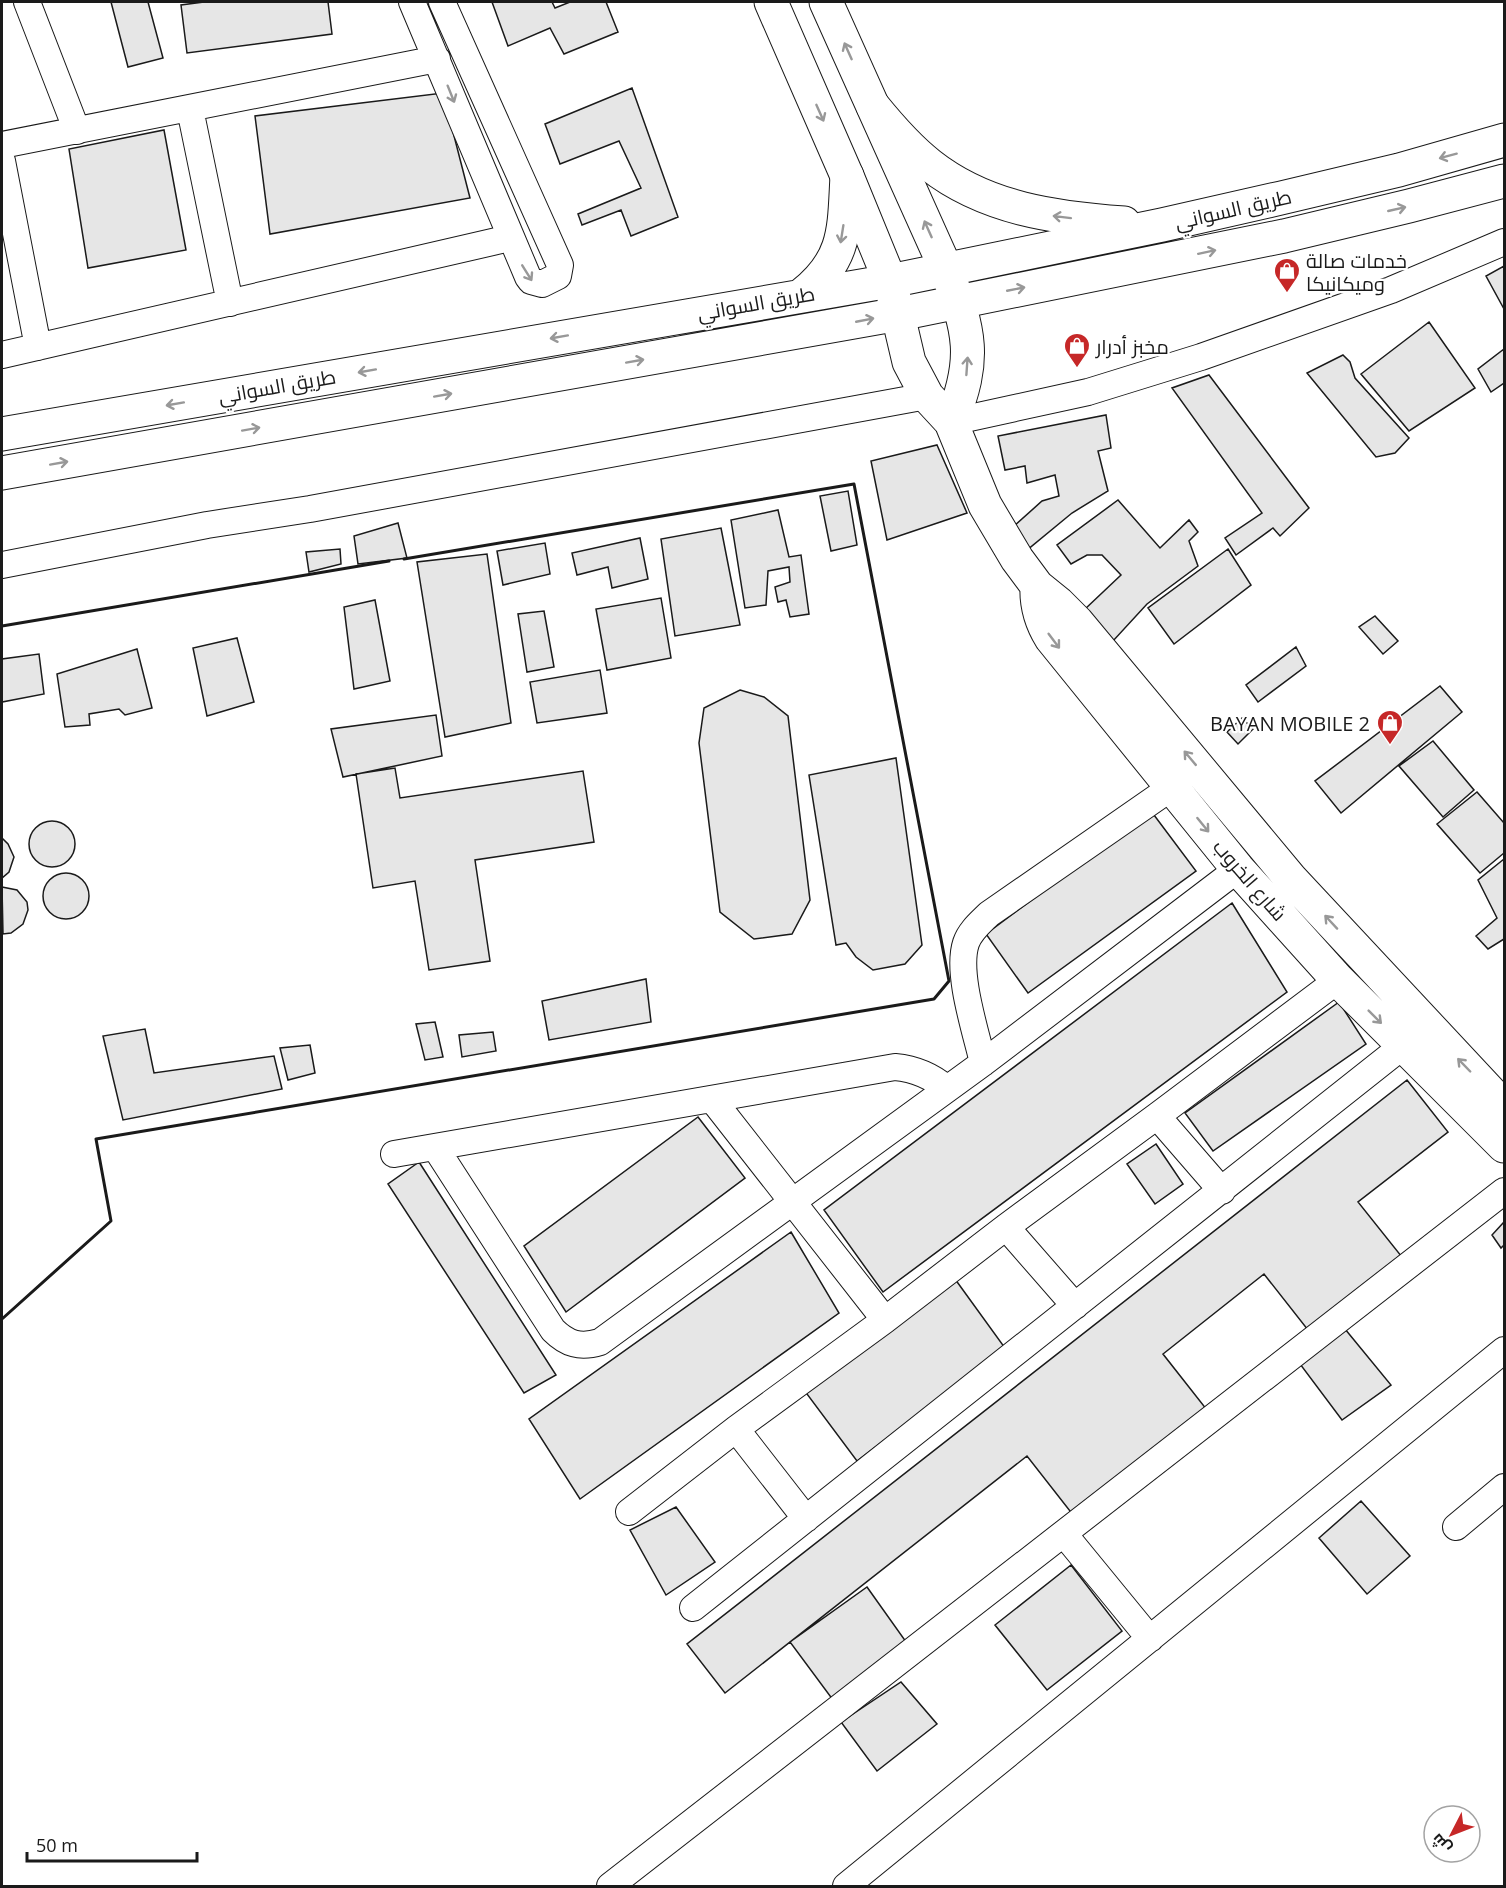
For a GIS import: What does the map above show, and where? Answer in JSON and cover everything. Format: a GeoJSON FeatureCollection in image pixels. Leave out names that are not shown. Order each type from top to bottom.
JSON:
{"type":"FeatureCollection","features":[{"type":"Feature","properties":{"kind":"main road","name":"شارع الخروب"},"geometry":{"type":"LineString","coordinates":[[771,2],[890,281],[909,362],[927,396],[951,422],[985,504],[1017,559],[1036,586],[1077,622],[1291,879],[1504,1107]]}},
{"type":"Feature","properties":{"kind":"main road"},"geometry":{"type":"LineString","coordinates":[[826,2],[959,302],[968,338],[968,359],[961,397],[951,422]]}},
{"type":"Feature","properties":{"kind":"main road"},"geometry":{"type":"LineString","coordinates":[[873,106],[896,133],[930,165],[969,190],[1013,207],[1058,217],[1162,225]]}},
{"type":"Feature","properties":{"kind":"main road","name":"طريق السواني"},"geometry":{"type":"LineString","coordinates":[[2,434],[802,294],[890,281],[1162,225],[1398,170],[1504,140]]}},
{"type":"Feature","properties":{"kind":"main road"},"geometry":{"type":"LineString","coordinates":[[802,294],[819,281],[832,265],[840,245],[847,176]]}},
{"type":"Feature","properties":{"kind":"main road","name":"طريق السواني"},"geometry":{"type":"LineString","coordinates":[[2,473],[899,314],[1284,236],[1504,181]]}},
{"type":"Feature","properties":{"kind":"main road","name":"شارع الخروب"},"geometry":{"type":"LineString","coordinates":[[1036,586],[1039,613],[1051,638],[1238,869],[1338,980],[1504,1146]]}},
{"type":"Feature","properties":{"kind":"main road"},"geometry":{"type":"LineString","coordinates":[[1266,900],[1291,879]]}},
{"type":"Feature","properties":{"kind":"street"},"geometry":{"type":"LineString","coordinates":[[27,2],[77,131]]}},
{"type":"Feature","properties":{"kind":"street"},"geometry":{"type":"LineString","coordinates":[[412,2],[510,238],[531,281],[542,284],[558,276],[560,265],[442,2]]}},
{"type":"Feature","properties":{"kind":"street"},"geometry":{"type":"LineString","coordinates":[[2,145],[437,59]]}},
{"type":"Feature","properties":{"kind":"street"},"geometry":{"type":"LineString","coordinates":[[190,109],[230,303]]}},
{"type":"Feature","properties":{"kind":"street"},"geometry":{"type":"LineString","coordinates":[[2,161],[38,347]]}},
{"type":"Feature","properties":{"kind":"street"},"geometry":{"type":"LineString","coordinates":[[2,355],[510,238]]}},
{"type":"Feature","properties":{"kind":"street"},"geometry":{"type":"LineString","coordinates":[[951,422],[1088,392],[1202,357],[1391,290],[1504,242]]}},
{"type":"Feature","properties":{"kind":"street"},"geometry":{"type":"LineString","coordinates":[[2,565],[195,527],[322,507],[927,396]]}},
{"type":"Feature","properties":{"kind":"street"},"geometry":{"type":"LineString","coordinates":[[983,1064],[963,975],[962,958],[966,941],[976,926],[989,914],[1172,787]]}},
{"type":"Feature","properties":{"kind":"street"},"geometry":{"type":"LineString","coordinates":[[435,1147],[553,1330],[562,1339],[574,1345],[587,1346],[600,1342],[983,1064],[1238,869]]}},
{"type":"Feature","properties":{"kind":"street"},"geometry":{"type":"LineString","coordinates":[[628,1512],[736,1429],[885,1320],[1005,1227],[1338,980]]}},
{"type":"Feature","properties":{"kind":"street"},"geometry":{"type":"LineString","coordinates":[[693,1608],[1404,1045]]}},
{"type":"Feature","properties":{"kind":"street"},"geometry":{"type":"LineString","coordinates":[[394,1154],[895,1067],[923,1073],[947,1089]]}},
{"type":"Feature","properties":{"kind":"street"},"geometry":{"type":"LineString","coordinates":[[712,1099],[885,1320]]}},
{"type":"Feature","properties":{"kind":"street"},"geometry":{"type":"LineString","coordinates":[[1157,1116],[1222,1191]]}},
{"type":"Feature","properties":{"kind":"street"},"geometry":{"type":"LineString","coordinates":[[610,1887],[1504,1191]]}},
{"type":"Feature","properties":{"kind":"street"},"geometry":{"type":"LineString","coordinates":[[1005,1227],[1075,1306]]}},
{"type":"Feature","properties":{"kind":"street"},"geometry":{"type":"LineString","coordinates":[[846,1887],[1504,1350]]}},
{"type":"Feature","properties":{"kind":"street"},"geometry":{"type":"LineString","coordinates":[[736,1429],[806,1519]]}},
{"type":"Feature","properties":{"kind":"street"},"geometry":{"type":"LineString","coordinates":[[1456,1527],[1504,1486]]}},
{"type":"Feature","properties":{"kind":"street"},"geometry":{"type":"LineString","coordinates":[[1064,1534],[1149,1639]]}},
{"type":"Feature","properties":{"kind":"building"},"geometry":{"type":"Polygon","coordinates":[[[111,2],[148,2],[163,58],[128,67],[111,2]]]}},
{"type":"Feature","properties":{"kind":"building"},"geometry":{"type":"Polygon","coordinates":[[[204,2],[328,2],[332,34],[187,53],[181,5],[204,2]]]}},
{"type":"Feature","properties":{"kind":"building"},"geometry":{"type":"Polygon","coordinates":[[[492,2],[552,2],[555,8],[570,2],[606,2],[618,32],[564,54],[550,28],[508,46],[492,2]]]}},
{"type":"Feature","properties":{"kind":"building"},"geometry":{"type":"Polygon","coordinates":[[[632,88],[678,217],[631,236],[621,210],[582,225],[578,214],[641,188],[619,141],[560,164],[545,124],[632,88]]]}},
{"type":"Feature","properties":{"kind":"building"},"geometry":{"type":"Polygon","coordinates":[[[443,93],[470,198],[270,234],[255,116],[443,93]]]}},
{"type":"Feature","properties":{"kind":"building"},"geometry":{"type":"Polygon","coordinates":[[[164,130],[186,250],[88,268],[69,149],[164,130]]]}},
{"type":"Feature","properties":{"kind":"building"},"geometry":{"type":"Polygon","coordinates":[[[1504,266],[1504,309],[1486,276],[1504,266]]]}},
{"type":"Feature","properties":{"kind":"building"},"geometry":{"type":"Polygon","coordinates":[[[1429,322],[1475,388],[1409,431],[1361,374],[1429,322]]]}},
{"type":"Feature","properties":{"kind":"building"},"geometry":{"type":"Polygon","coordinates":[[[1504,349],[1504,383],[1491,392],[1478,369],[1504,349]]]}},
{"type":"Feature","properties":{"kind":"building"},"geometry":{"type":"Polygon","coordinates":[[[1343,355],[1350,362],[1355,378],[1409,438],[1395,453],[1376,457],[1307,373],[1343,355]]]}},
{"type":"Feature","properties":{"kind":"building"},"geometry":{"type":"Polygon","coordinates":[[[1209,375],[1309,508],[1280,536],[1273,528],[1236,555],[1225,538],[1262,513],[1172,388],[1209,375]]]}},
{"type":"Feature","properties":{"kind":"building"},"geometry":{"type":"Polygon","coordinates":[[[1106,415],[1111,448],[1098,451],[1108,491],[1072,513],[1027,550],[1013,527],[1042,501],[1059,496],[1055,475],[1027,483],[1025,466],[1005,470],[998,436],[1106,415]]]}},
{"type":"Feature","properties":{"kind":"building"},"geometry":{"type":"Polygon","coordinates":[[[937,445],[967,513],[887,540],[871,461],[937,445]]]}},
{"type":"Feature","properties":{"kind":"building"},"geometry":{"type":"Polygon","coordinates":[[[848,491],[857,545],[831,551],[820,496],[848,491]]]}},
{"type":"Feature","properties":{"kind":"building"},"geometry":{"type":"Polygon","coordinates":[[[1118,500],[1160,548],[1189,520],[1198,532],[1189,541],[1198,566],[1147,604],[1113,641],[1084,610],[1121,575],[1102,555],[1087,555],[1071,564],[1057,545],[1118,500]]]}},
{"type":"Feature","properties":{"kind":"building"},"geometry":{"type":"Polygon","coordinates":[[[778,510],[789,557],[801,555],[809,614],[790,617],[786,600],[778,602],[775,587],[790,582],[789,567],[768,571],[766,605],[745,608],[731,520],[778,510]]]}},
{"type":"Feature","properties":{"kind":"building"},"geometry":{"type":"Polygon","coordinates":[[[398,523],[407,558],[358,564],[354,536],[398,523]]]}},
{"type":"Feature","properties":{"kind":"building"},"geometry":{"type":"Polygon","coordinates":[[[721,528],[740,625],[675,636],[661,539],[721,528]]]}},
{"type":"Feature","properties":{"kind":"building"},"geometry":{"type":"Polygon","coordinates":[[[640,538],[648,579],[612,588],[608,567],[577,575],[572,553],[640,538]]]}},
{"type":"Feature","properties":{"kind":"building"},"geometry":{"type":"Polygon","coordinates":[[[545,543],[550,574],[503,585],[497,551],[545,543]]]}},
{"type":"Feature","properties":{"kind":"building"},"geometry":{"type":"Polygon","coordinates":[[[340,549],[341,564],[309,572],[306,552],[340,549]]]}},
{"type":"Feature","properties":{"kind":"building"},"geometry":{"type":"Polygon","coordinates":[[[1228,549],[1251,585],[1174,644],[1148,608],[1228,549]]]}},
{"type":"Feature","properties":{"kind":"building"},"geometry":{"type":"Polygon","coordinates":[[[487,554],[511,723],[445,737],[417,562],[487,554]]]}},
{"type":"Feature","properties":{"kind":"building"},"geometry":{"type":"Polygon","coordinates":[[[661,598],[671,658],[607,670],[596,609],[661,598]]]}},
{"type":"Feature","properties":{"kind":"building"},"geometry":{"type":"Polygon","coordinates":[[[375,600],[390,681],[354,689],[344,607],[375,600]]]}},
{"type":"Feature","properties":{"kind":"building"},"geometry":{"type":"Polygon","coordinates":[[[544,611],[554,667],[527,672],[518,614],[544,611]]]}},
{"type":"Feature","properties":{"kind":"building"},"geometry":{"type":"Polygon","coordinates":[[[1375,616],[1398,641],[1383,654],[1359,627],[1375,616]]]}},
{"type":"Feature","properties":{"kind":"building"},"geometry":{"type":"Polygon","coordinates":[[[237,638],[254,702],[207,716],[193,648],[237,638]]]}},
{"type":"Feature","properties":{"kind":"building"},"geometry":{"type":"Polygon","coordinates":[[[1296,647],[1306,666],[1258,702],[1246,685],[1296,647]]]}},
{"type":"Feature","properties":{"kind":"building"},"geometry":{"type":"Polygon","coordinates":[[[137,649],[152,708],[125,715],[119,709],[89,714],[90,725],[65,727],[57,674],[137,649]]]}},
{"type":"Feature","properties":{"kind":"building"},"geometry":{"type":"Polygon","coordinates":[[[39,654],[44,694],[2,702],[2,659],[39,654]]]}},
{"type":"Feature","properties":{"kind":"building"},"geometry":{"type":"Polygon","coordinates":[[[600,670],[607,713],[537,723],[530,682],[600,670]]]}},
{"type":"Feature","properties":{"kind":"building","name":"BAYAN MOBILE 2"},"geometry":{"type":"Polygon","coordinates":[[[1440,686],[1462,712],[1341,813],[1315,781],[1440,686]]]}},
{"type":"Feature","properties":{"kind":"building"},"geometry":{"type":"Polygon","coordinates":[[[740,690],[764,697],[788,716],[810,900],[792,934],[754,939],[720,912],[699,743],[704,708],[740,690]]]}},
{"type":"Feature","properties":{"kind":"building"},"geometry":{"type":"Polygon","coordinates":[[[436,715],[442,756],[343,777],[331,729],[436,715]]]}},
{"type":"Feature","properties":{"kind":"building"},"geometry":{"type":"Polygon","coordinates":[[[1242,718],[1253,729],[1238,744],[1227,732],[1242,718]]]}},
{"type":"Feature","properties":{"kind":"building"},"geometry":{"type":"Polygon","coordinates":[[[1433,741],[1474,790],[1443,817],[1399,766],[1433,741]]]}},
{"type":"Feature","properties":{"kind":"building"},"geometry":{"type":"Polygon","coordinates":[[[896,758],[922,945],[905,964],[873,970],[856,957],[846,943],[836,945],[809,775],[896,758]]]}},
{"type":"Feature","properties":{"kind":"building"},"geometry":{"type":"Polygon","coordinates":[[[395,768],[400,798],[583,771],[594,842],[475,860],[490,961],[429,970],[415,881],[373,888],[356,774],[395,768]]]}},
{"type":"Feature","properties":{"kind":"building"},"geometry":{"type":"Polygon","coordinates":[[[1477,792],[1504,823],[1504,853],[1480,873],[1437,824],[1477,792]]]}},
{"type":"Feature","properties":{"kind":"building"},"geometry":{"type":"Polygon","coordinates":[[[1151,811],[1196,871],[1028,993],[986,934],[1151,811]]]}},
{"type":"Feature","properties":{"kind":"building"},"geometry":{"type":"Polygon","coordinates":[[[52,821],[68,828],[75,844],[68,860],[52,867],[36,860],[29,844],[36,828],[52,821]]]}},
{"type":"Feature","properties":{"kind":"building"},"geometry":{"type":"Polygon","coordinates":[[[2,838],[8,844],[14,857],[9,872],[2,878],[2,838]]]}},
{"type":"Feature","properties":{"kind":"building"},"geometry":{"type":"Polygon","coordinates":[[[1504,859],[1504,939],[1488,949],[1476,936],[1497,918],[1478,880],[1504,859]]]}},
{"type":"Feature","properties":{"kind":"building"},"geometry":{"type":"Polygon","coordinates":[[[66,873],[82,880],[89,896],[82,912],[66,919],[50,912],[43,896],[50,880],[66,873]]]}},
{"type":"Feature","properties":{"kind":"building"},"geometry":{"type":"Polygon","coordinates":[[[2,887],[17,890],[27,902],[28,910],[23,924],[11,933],[3,934],[2,887]]]}},
{"type":"Feature","properties":{"kind":"building"},"geometry":{"type":"Polygon","coordinates":[[[1232,903],[1287,992],[883,1292],[824,1210],[1232,903]]]}},
{"type":"Feature","properties":{"kind":"building"},"geometry":{"type":"Polygon","coordinates":[[[646,979],[651,1022],[549,1040],[542,1001],[646,979]]]}},
{"type":"Feature","properties":{"kind":"building"},"geometry":{"type":"Polygon","coordinates":[[[1339,1002],[1366,1044],[1213,1151],[1185,1113],[1339,1002]]]}},
{"type":"Feature","properties":{"kind":"building"},"geometry":{"type":"Polygon","coordinates":[[[435,1022],[443,1057],[425,1060],[416,1024],[435,1022]]]}},
{"type":"Feature","properties":{"kind":"building"},"geometry":{"type":"Polygon","coordinates":[[[145,1029],[154,1073],[274,1056],[282,1089],[123,1120],[103,1036],[145,1029]]]}},
{"type":"Feature","properties":{"kind":"building"},"geometry":{"type":"Polygon","coordinates":[[[493,1032],[496,1051],[462,1057],[459,1035],[493,1032]]]}},
{"type":"Feature","properties":{"kind":"building"},"geometry":{"type":"Polygon","coordinates":[[[310,1045],[315,1073],[288,1080],[280,1048],[310,1045]]]}},
{"type":"Feature","properties":{"kind":"building"},"geometry":{"type":"Polygon","coordinates":[[[1407,1080],[1448,1132],[1358,1202],[1402,1257],[1308,1330],[1264,1274],[1163,1354],[1211,1415],[1077,1520],[1027,1456],[725,1693],[687,1644],[1407,1080]]]}},
{"type":"Feature","properties":{"kind":"building"},"geometry":{"type":"Polygon","coordinates":[[[698,1117],[745,1178],[566,1312],[524,1246],[698,1117]]]}},
{"type":"Feature","properties":{"kind":"building"},"geometry":{"type":"Polygon","coordinates":[[[1156,1144],[1183,1184],[1155,1204],[1127,1164],[1156,1144]]]}},
{"type":"Feature","properties":{"kind":"building"},"geometry":{"type":"Polygon","coordinates":[[[419,1162],[556,1375],[524,1393],[388,1184],[419,1162]]]}},
{"type":"Feature","properties":{"kind":"building"},"geometry":{"type":"Polygon","coordinates":[[[1504,1222],[1504,1245],[1501,1248],[1492,1235],[1504,1222]]]}},
{"type":"Feature","properties":{"kind":"building"},"geometry":{"type":"Polygon","coordinates":[[[791,1232],[839,1313],[580,1499],[529,1419],[791,1232]]]}},
{"type":"Feature","properties":{"kind":"building"},"geometry":{"type":"Polygon","coordinates":[[[955,1279],[1005,1348],[857,1461],[804,1390],[955,1279]]]}},
{"type":"Feature","properties":{"kind":"building"},"geometry":{"type":"Polygon","coordinates":[[[1345,1329],[1391,1385],[1342,1420],[1300,1364],[1345,1329]]]}},
{"type":"Feature","properties":{"kind":"building"},"geometry":{"type":"Polygon","coordinates":[[[1361,1501],[1410,1556],[1367,1594],[1319,1538],[1361,1501]]]}},
{"type":"Feature","properties":{"kind":"building"},"geometry":{"type":"Polygon","coordinates":[[[676,1507],[715,1562],[666,1595],[630,1530],[676,1507]]]}},
{"type":"Feature","properties":{"kind":"building"},"geometry":{"type":"Polygon","coordinates":[[[1071,1565],[1122,1631],[1047,1690],[995,1625],[1071,1565]]]}},
{"type":"Feature","properties":{"kind":"building"},"geometry":{"type":"Polygon","coordinates":[[[867,1587],[909,1646],[833,1700],[790,1642],[867,1587]]]}},
{"type":"Feature","properties":{"kind":"building"},"geometry":{"type":"Polygon","coordinates":[[[901,1682],[937,1724],[877,1771],[841,1722],[901,1682]]]}},
{"type":"Feature","properties":{"kind":"wall"},"geometry":{"type":"LineString","coordinates":[[2,1319],[111,1221],[96,1139],[934,999],[949,981],[854,484],[404,559]]}},
{"type":"Feature","properties":{"kind":"wall"},"geometry":{"type":"LineString","coordinates":[[2,626],[389,561]]}},
{"type":"Feature","properties":{"kind":"place","name":"خدمات صالة وميكانيكا"},"geometry":{"type":"Point","coordinates":[1287,294]}},
{"type":"Feature","properties":{"kind":"place","name":"مخبز أدرار"},"geometry":{"type":"Point","coordinates":[1077,369]}},
{"type":"Feature","properties":{"kind":"place","name":"BAYAN MOBILE 2"},"geometry":{"type":"Point","coordinates":[1390,746]}}]}
